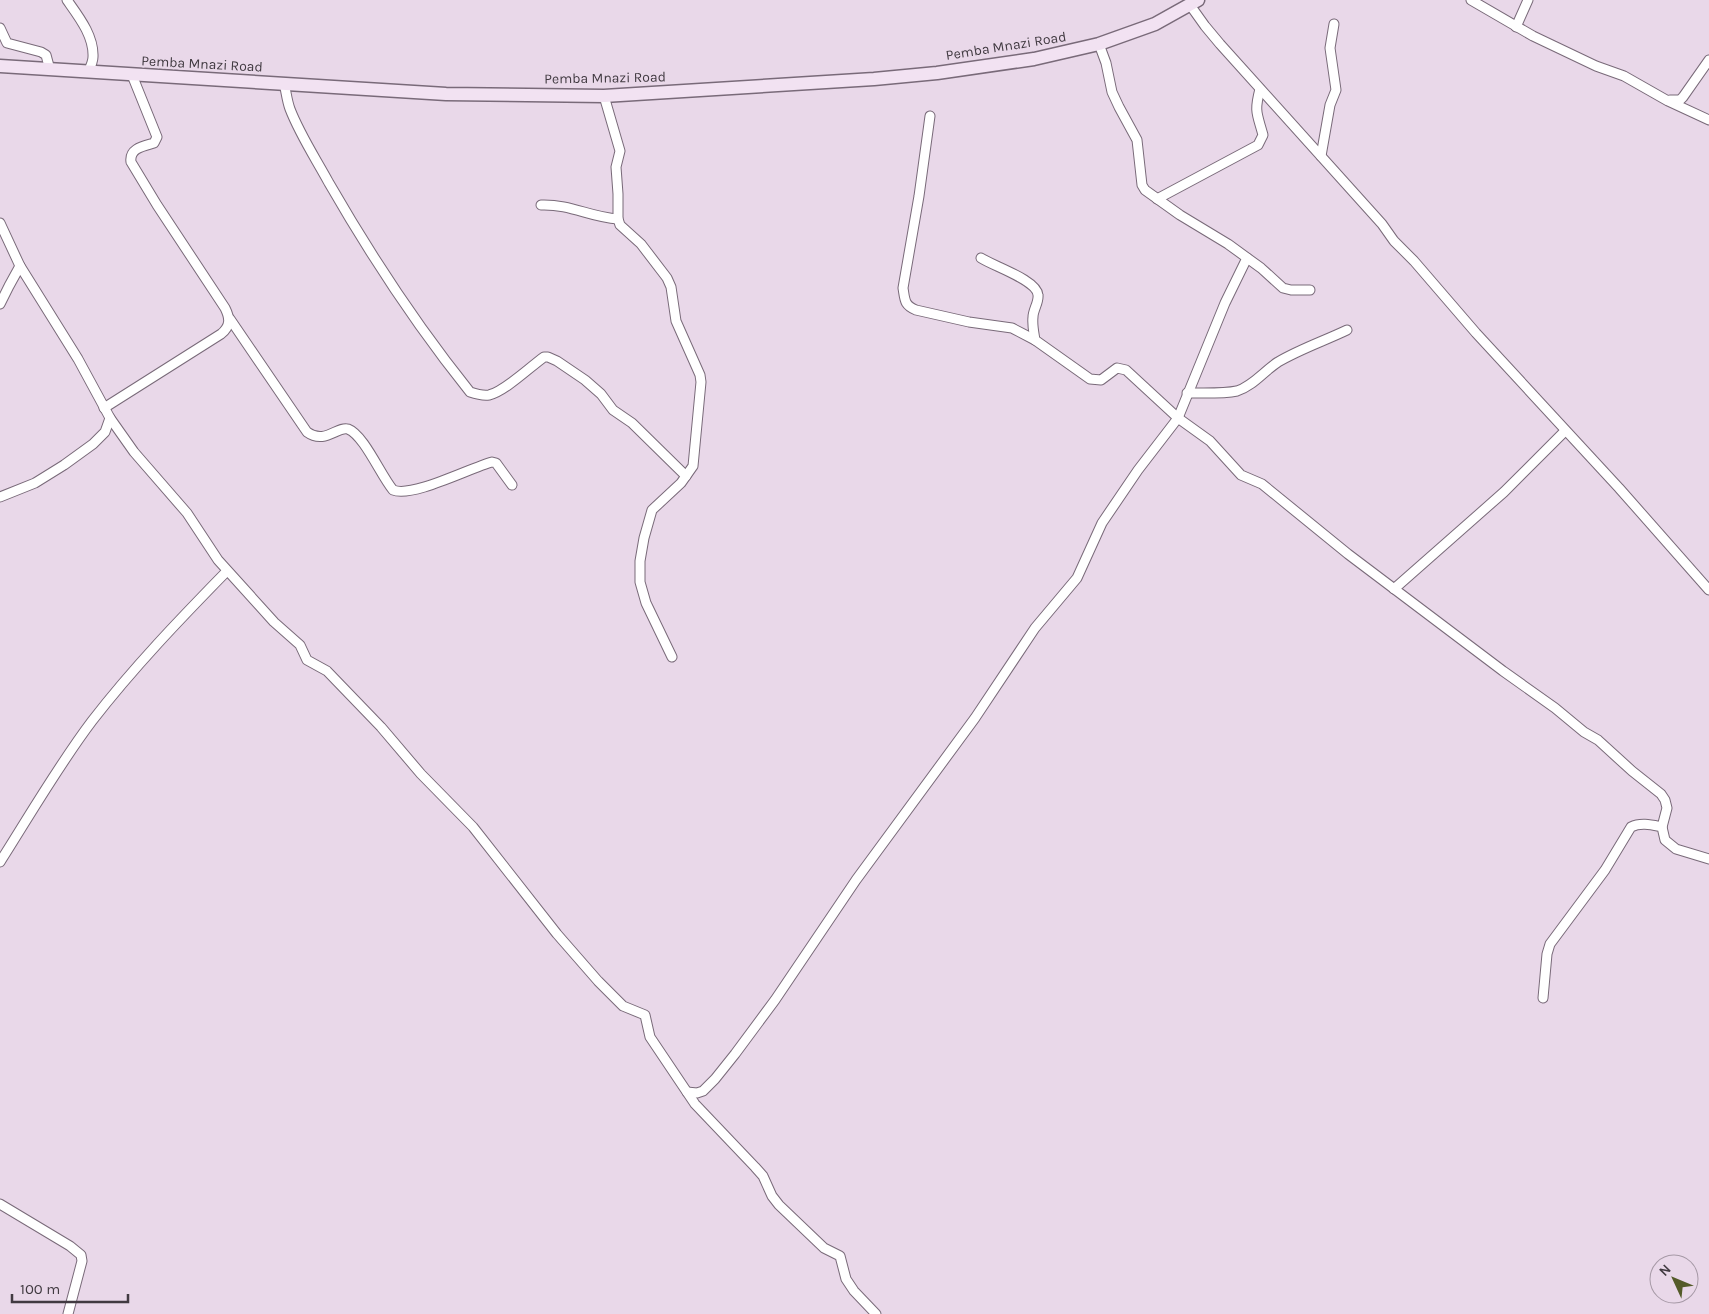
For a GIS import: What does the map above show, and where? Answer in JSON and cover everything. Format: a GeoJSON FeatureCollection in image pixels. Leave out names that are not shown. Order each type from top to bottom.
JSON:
{"type":"FeatureCollection","features":[{"type":"Feature","properties":{"kind":"main road","name":"Pemba Mnazi Road"},"geometry":{"type":"LineString","coordinates":[[0,66],[446,94],[604,96],[790,85],[937,73],[1034,59],[1099,44],[1155,24],[1194,2]]}},
{"type":"Feature","properties":{"kind":"street"},"geometry":{"type":"LineString","coordinates":[[67,0],[91,39],[94,58],[88,72]]}},
{"type":"Feature","properties":{"kind":"street"},"geometry":{"type":"LineString","coordinates":[[1471,0],[1516,27],[1596,66],[1624,76],[1668,101],[1709,120]]}},
{"type":"Feature","properties":{"kind":"street"},"geometry":{"type":"LineString","coordinates":[[1516,27],[1528,0]]}},
{"type":"Feature","properties":{"kind":"street"},"geometry":{"type":"LineString","coordinates":[[1194,2],[1205,26],[1260,89],[1382,224],[1394,241],[1414,261],[1476,333],[1705,581],[1709,590]]}},
{"type":"Feature","properties":{"kind":"street"},"geometry":{"type":"LineString","coordinates":[[1321,156],[1330,105],[1336,90],[1330,48],[1334,24]]}},
{"type":"Feature","properties":{"kind":"street"},"geometry":{"type":"LineString","coordinates":[[0,28],[7,43],[41,52],[46,56],[50,70]]}},
{"type":"Feature","properties":{"kind":"street"},"geometry":{"type":"LineString","coordinates":[[1099,44],[1106,62],[1112,92],[1137,140],[1142,185],[1145,190],[1180,215],[1228,244],[1261,268],[1283,288],[1310,290]]}},
{"type":"Feature","properties":{"kind":"street"},"geometry":{"type":"LineString","coordinates":[[1668,101],[1680,100],[1709,60]]}},
{"type":"Feature","properties":{"kind":"street"},"geometry":{"type":"LineString","coordinates":[[132,75],[157,137],[154,142],[134,150],[130,155],[131,162],[225,308],[230,319],[307,432],[316,437],[328,436],[345,429],[350,430],[360,440],[393,490],[399,492],[418,488],[492,462],[496,463],[512,485]]}},
{"type":"Feature","properties":{"kind":"street"},"geometry":{"type":"LineString","coordinates":[[284,83],[289,106],[301,134],[352,224],[425,335],[470,392],[477,395],[488,395],[499,390],[544,357],[548,357],[565,366],[602,394],[613,410],[632,423],[686,476]]}},
{"type":"Feature","properties":{"kind":"street"},"geometry":{"type":"LineString","coordinates":[[1156,199],[1258,145],[1263,135],[1256,112],[1260,89]]}},
{"type":"Feature","properties":{"kind":"street"},"geometry":{"type":"LineString","coordinates":[[604,96],[620,151],[616,167],[618,218],[620,225],[641,244],[667,278],[671,288],[676,321],[700,375],[693,466],[681,483],[652,510],[640,562],[640,582],[646,603],[672,657]]}},
{"type":"Feature","properties":{"kind":"street"},"geometry":{"type":"LineString","coordinates":[[930,116],[918,204],[903,288],[905,302],[908,307],[970,322],[1017,329],[1090,379],[1101,380],[1117,368],[1126,370],[1178,418],[1210,441],[1241,475],[1262,484],[1394,589],[1555,708],[1584,732],[1598,740],[1661,794],[1667,808],[1662,827],[1665,840],[1676,849],[1709,858]]}},
{"type":"Feature","properties":{"kind":"street"},"geometry":{"type":"LineString","coordinates":[[541,205],[561,205],[602,218],[618,218]]}},
{"type":"Feature","properties":{"kind":"street"},"geometry":{"type":"LineString","coordinates":[[0,223],[20,266],[78,359],[110,418],[134,452],[187,514],[218,560],[274,622],[296,640],[307,660],[328,671],[382,727],[421,774],[473,828],[569,948],[598,981],[623,1006],[645,1015],[650,1038],[703,1114],[755,1167],[779,1205],[824,1248],[840,1256],[846,1279],[876,1314]]}},
{"type":"Feature","properties":{"kind":"street"},"geometry":{"type":"LineString","coordinates":[[981,258],[989,264],[1027,281],[1037,291],[1038,296],[1032,317],[1035,340]]}},
{"type":"Feature","properties":{"kind":"street"},"geometry":{"type":"LineString","coordinates":[[687,1092],[697,1093],[709,1086],[756,1026],[867,865],[975,718],[1035,628],[1077,578],[1102,523],[1138,470],[1178,418],[1225,303],[1247,258]]}},
{"type":"Feature","properties":{"kind":"street"},"geometry":{"type":"LineString","coordinates":[[0,304],[20,266]]}},
{"type":"Feature","properties":{"kind":"street"},"geometry":{"type":"LineString","coordinates":[[104,408],[221,334],[228,328],[230,319]]}},
{"type":"Feature","properties":{"kind":"street"},"geometry":{"type":"LineString","coordinates":[[1187,393],[1238,390],[1251,383],[1278,362],[1300,350],[1347,330]]}},
{"type":"Feature","properties":{"kind":"street"},"geometry":{"type":"LineString","coordinates":[[0,497],[35,482],[64,465],[93,444],[105,432],[110,418]]}},
{"type":"Feature","properties":{"kind":"street"},"geometry":{"type":"LineString","coordinates":[[1394,589],[1504,492],[1565,430]]}},
{"type":"Feature","properties":{"kind":"street"},"geometry":{"type":"LineString","coordinates":[[0,862],[91,722],[173,627],[227,571]]}},
{"type":"Feature","properties":{"kind":"street"},"geometry":{"type":"LineString","coordinates":[[1543,998],[1547,954],[1550,944],[1605,870],[1628,831],[1636,824],[1650,824],[1662,827]]}},
{"type":"Feature","properties":{"kind":"street"},"geometry":{"type":"LineString","coordinates":[[0,1204],[70,1246],[81,1255],[82,1261],[68,1314]]}}]}
